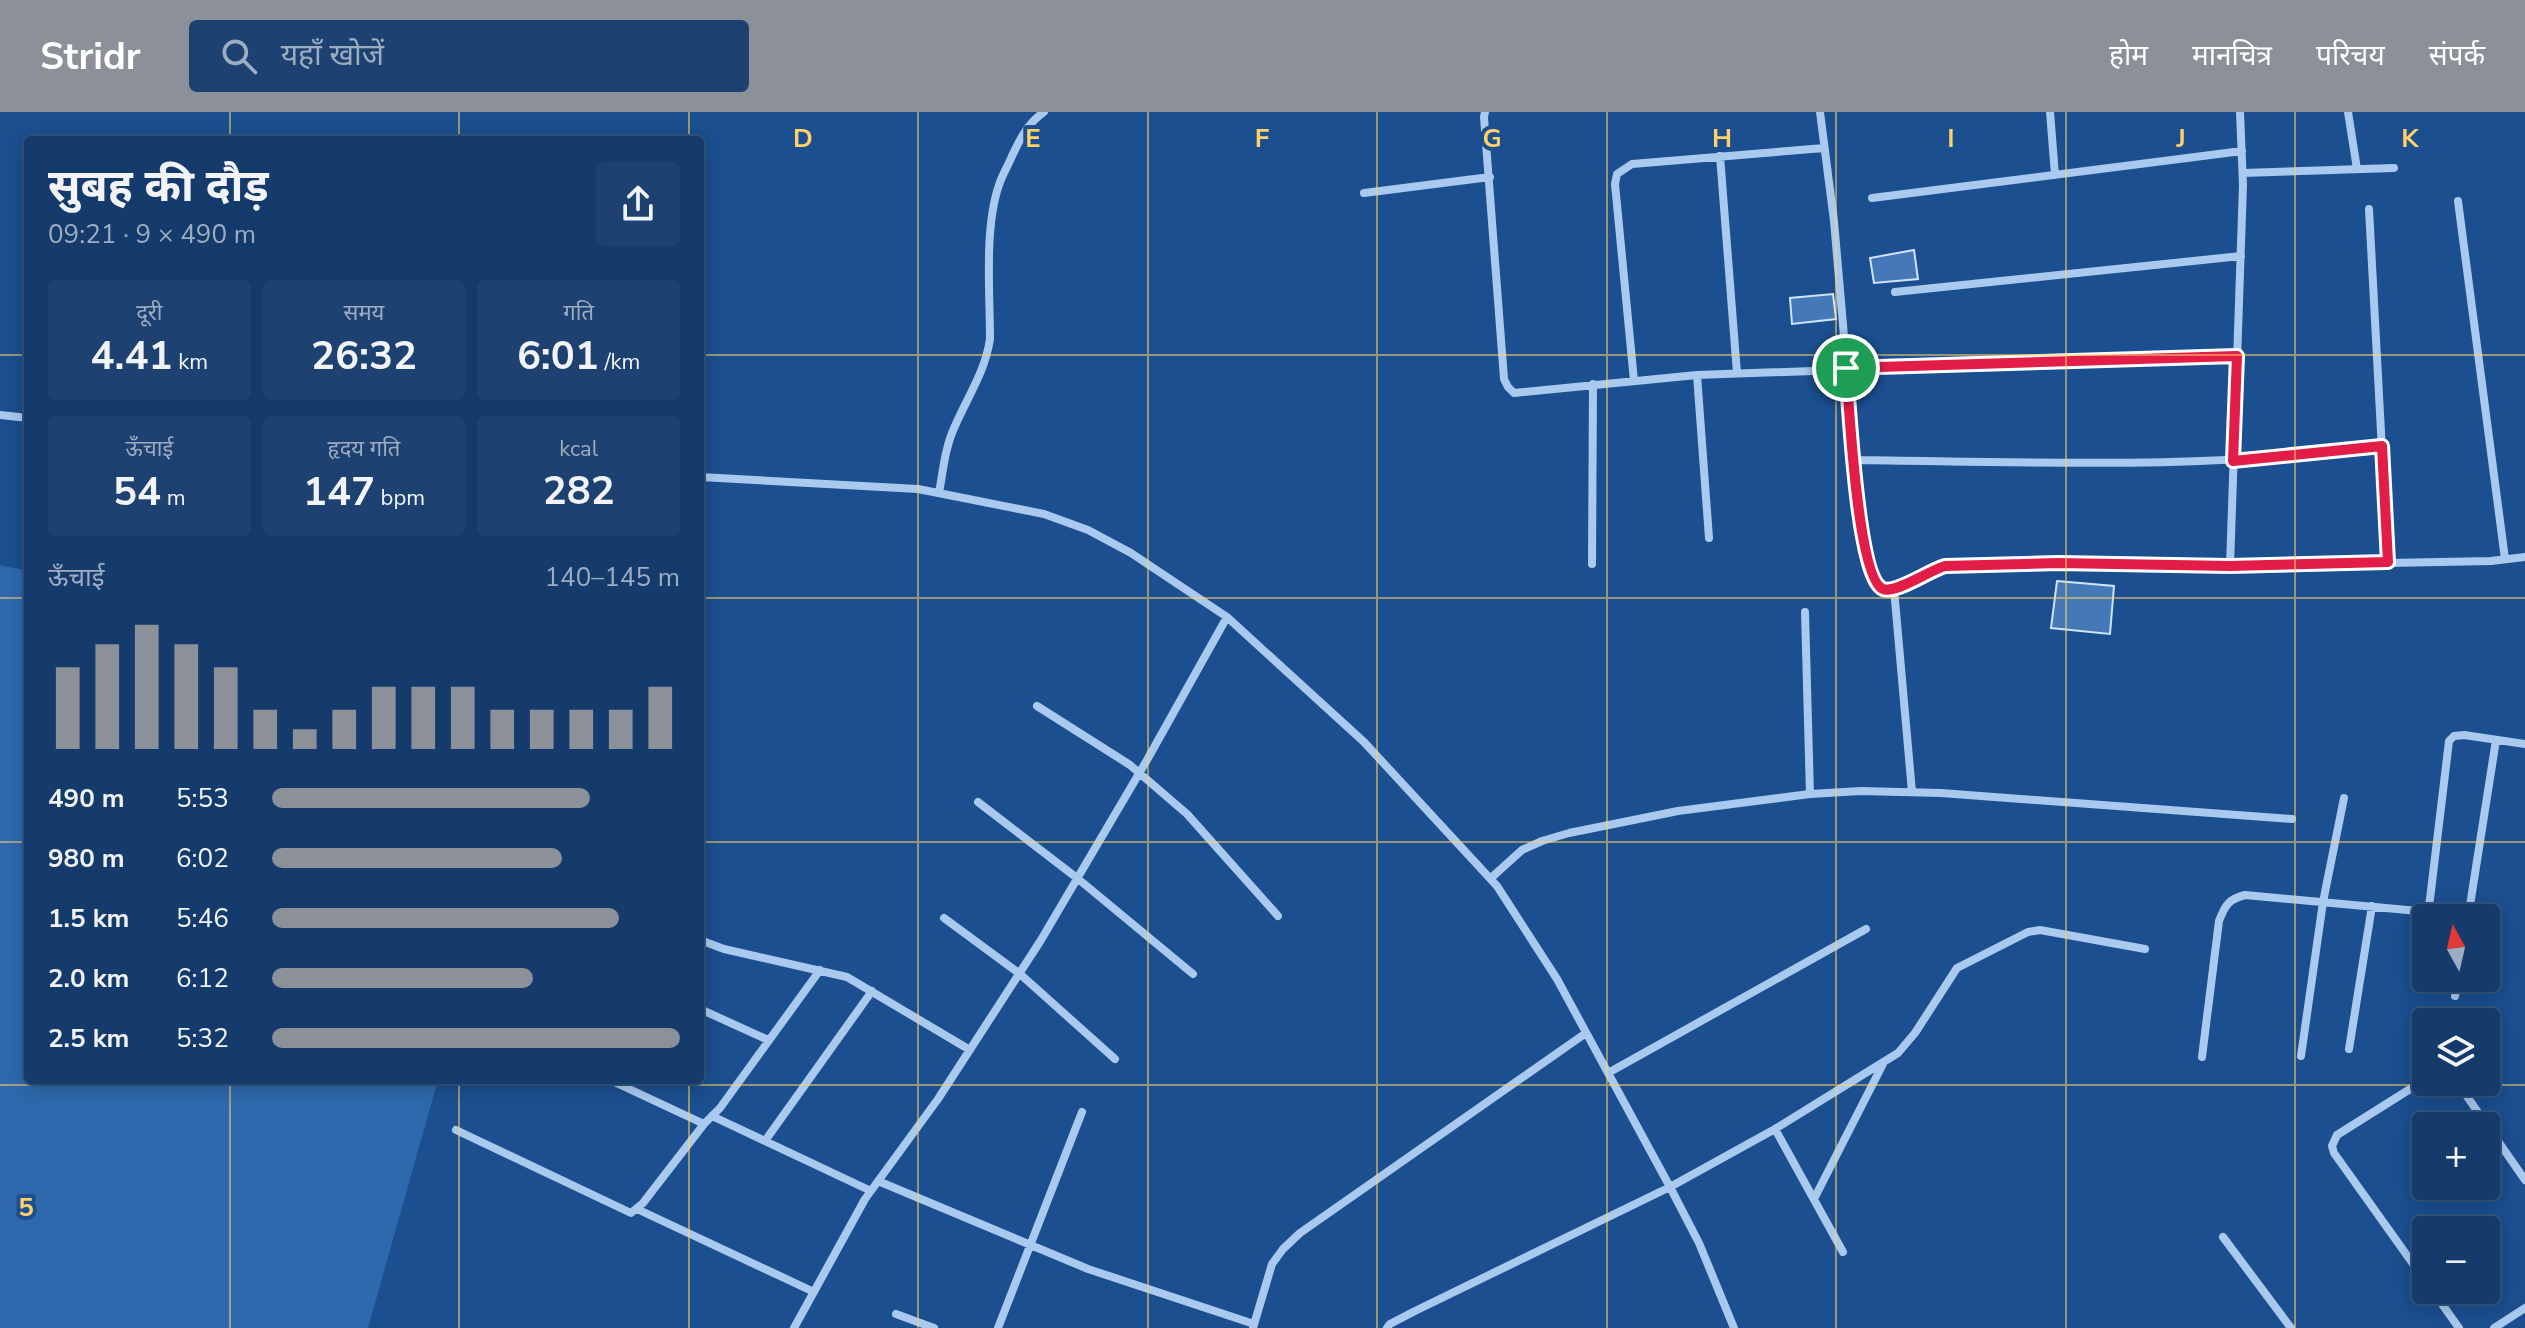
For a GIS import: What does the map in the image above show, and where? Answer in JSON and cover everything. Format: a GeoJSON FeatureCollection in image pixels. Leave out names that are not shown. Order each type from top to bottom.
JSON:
{"type":"FeatureCollection","features":[{"type":"Feature","properties":{"kind":"street"},"geometry":{"type":"LineString","coordinates":[[939,493],[947,446],[987,357],[990,339],[991,232],[999,184],[1021,137],[1044,112]]}},
{"type":"Feature","properties":{"kind":"street"},"geometry":{"type":"LineString","coordinates":[[1485,112],[1504,379],[1514,393],[1697,375],[2237,356]]}},
{"type":"Feature","properties":{"kind":"street"},"geometry":{"type":"LineString","coordinates":[[1820,112],[1834,221],[1861,532],[1870,571],[1882,588],[1894,589],[1945,566],[2058,563],[2230,566],[2525,557]]}},
{"type":"Feature","properties":{"kind":"street"},"geometry":{"type":"LineString","coordinates":[[2050,112],[2055,175]]}},
{"type":"Feature","properties":{"kind":"street"},"geometry":{"type":"LineString","coordinates":[[2230,566],[2243,173],[2240,112]]}},
{"type":"Feature","properties":{"kind":"street"},"geometry":{"type":"LineString","coordinates":[[2348,112],[2357,169]]}},
{"type":"Feature","properties":{"kind":"street"},"geometry":{"type":"LineString","coordinates":[[1634,381],[1615,184],[1617,174],[1632,164],[1824,148]]}},
{"type":"Feature","properties":{"kind":"street"},"geometry":{"type":"LineString","coordinates":[[1872,198],[2242,151]]}},
{"type":"Feature","properties":{"kind":"street"},"geometry":{"type":"LineString","coordinates":[[1720,156],[1737,373]]}},
{"type":"Feature","properties":{"kind":"street"},"geometry":{"type":"LineString","coordinates":[[2243,173],[2394,168]]}},
{"type":"Feature","properties":{"kind":"street"},"geometry":{"type":"LineString","coordinates":[[1364,193],[1490,177]]}},
{"type":"Feature","properties":{"kind":"street"},"geometry":{"type":"LineString","coordinates":[[2458,201],[2505,559]]}},
{"type":"Feature","properties":{"kind":"street"},"geometry":{"type":"LineString","coordinates":[[2369,209],[2388,562]]}},
{"type":"Feature","properties":{"kind":"street"},"geometry":{"type":"LineString","coordinates":[[1895,292],[2241,256]]}},
{"type":"Feature","properties":{"kind":"street"},"geometry":{"type":"LineString","coordinates":[[1697,375],[1709,538]]}},
{"type":"Feature","properties":{"kind":"street"},"geometry":{"type":"LineString","coordinates":[[1592,564],[1593,384]]}},
{"type":"Feature","properties":{"kind":"street"},"geometry":{"type":"LineString","coordinates":[[0,415],[24,418]]}},
{"type":"Feature","properties":{"kind":"street"},"geometry":{"type":"LineString","coordinates":[[1855,460],[2233,461],[2382,446]]}},
{"type":"Feature","properties":{"kind":"street"},"geometry":{"type":"LineString","coordinates":[[704,477],[918,489],[1044,514],[1088,530],[1131,553],[1227,617],[1364,742],[1491,878],[1557,979],[1670,1187],[1699,1243],[1734,1328]]}},
{"type":"Feature","properties":{"kind":"street"},"geometry":{"type":"LineString","coordinates":[[1894,589],[1912,792]]}},
{"type":"Feature","properties":{"kind":"street"},"geometry":{"type":"LineString","coordinates":[[1805,612],[1810,794]]}},
{"type":"Feature","properties":{"kind":"street"},"geometry":{"type":"LineString","coordinates":[[794,1328],[871,1191],[938,1099],[1020,974],[1227,617]]}},
{"type":"Feature","properties":{"kind":"street"},"geometry":{"type":"LineString","coordinates":[[1037,706],[1139,773],[1187,814],[1278,916]]}},
{"type":"Feature","properties":{"kind":"street"},"geometry":{"type":"LineString","coordinates":[[2202,1057],[2219,921],[2224,907],[2232,898],[2245,895],[2418,911],[2429,904],[2449,741],[2454,736],[2464,735],[2525,744]]}},
{"type":"Feature","properties":{"kind":"street"},"geometry":{"type":"LineString","coordinates":[[2470,904],[2496,740]]}},
{"type":"Feature","properties":{"kind":"street"},"geometry":{"type":"LineString","coordinates":[[1491,878],[1522,850],[1569,833],[1678,811],[1810,794],[1912,792],[2292,819]]}},
{"type":"Feature","properties":{"kind":"street"},"geometry":{"type":"LineString","coordinates":[[2301,1056],[2323,902],[2344,798]]}},
{"type":"Feature","properties":{"kind":"street"},"geometry":{"type":"LineString","coordinates":[[978,802],[1077,878],[1193,974]]}},
{"type":"Feature","properties":{"kind":"street"},"geometry":{"type":"LineString","coordinates":[[2349,1049],[2372,906]]}},
{"type":"Feature","properties":{"kind":"street"},"geometry":{"type":"LineString","coordinates":[[944,918],[1020,974],[1115,1059]]}},
{"type":"Feature","properties":{"kind":"street"},"geometry":{"type":"LineString","coordinates":[[1608,1073],[1866,929]]}},
{"type":"Feature","properties":{"kind":"street"},"geometry":{"type":"LineString","coordinates":[[1387,1328],[1415,1311],[1670,1187],[1775,1129],[1898,1053],[1915,1033],[1957,968],[2028,932],[2051,930],[2145,949]]}},
{"type":"Feature","properties":{"kind":"street"},"geometry":{"type":"LineString","coordinates":[[704,941],[736,952],[847,977],[970,1050]]}},
{"type":"Feature","properties":{"kind":"street"},"geometry":{"type":"LineString","coordinates":[[456,1130],[631,1213],[712,1116],[820,970]]}},
{"type":"Feature","properties":{"kind":"street"},"geometry":{"type":"LineString","coordinates":[[765,1141],[872,991]]}},
{"type":"Feature","properties":{"kind":"street"},"geometry":{"type":"LineString","coordinates":[[2455,996],[2456,992]]}},
{"type":"Feature","properties":{"kind":"street"},"geometry":{"type":"LineString","coordinates":[[704,1011],[768,1040]]}},
{"type":"Feature","properties":{"kind":"street"},"geometry":{"type":"LineString","coordinates":[[878,1181],[1088,1269],[1253,1326],[1272,1264],[1300,1233],[1586,1033]]}},
{"type":"Feature","properties":{"kind":"street"},"geometry":{"type":"LineString","coordinates":[[1814,1199],[1885,1061]]}},
{"type":"Feature","properties":{"kind":"street"},"geometry":{"type":"LineString","coordinates":[[619,1084],[704,1124]]}},
{"type":"Feature","properties":{"kind":"street"},"geometry":{"type":"LineString","coordinates":[[2412,1088],[2337,1135],[2332,1146],[2412,1262]]}},
{"type":"Feature","properties":{"kind":"street"},"geometry":{"type":"LineString","coordinates":[[2467,1096],[2525,1180]]}},
{"type":"Feature","properties":{"kind":"street"},"geometry":{"type":"LineString","coordinates":[[998,1328],[1082,1112]]}},
{"type":"Feature","properties":{"kind":"street"},"geometry":{"type":"LineString","coordinates":[[712,1116],[871,1191]]}},
{"type":"Feature","properties":{"kind":"street"},"geometry":{"type":"LineString","coordinates":[[1775,1129],[1843,1252]]}},
{"type":"Feature","properties":{"kind":"street"},"geometry":{"type":"LineString","coordinates":[[637,1209],[814,1292]]}},
{"type":"Feature","properties":{"kind":"street"},"geometry":{"type":"LineString","coordinates":[[2223,1237],[2291,1328]]}},
{"type":"Feature","properties":{"kind":"street"},"geometry":{"type":"LineString","coordinates":[[2442,1304],[2459,1328]]}},
{"type":"Feature","properties":{"kind":"street"},"geometry":{"type":"LineString","coordinates":[[2494,1328],[2525,1308]]}},
{"type":"Feature","properties":{"kind":"street"},"geometry":{"type":"LineString","coordinates":[[896,1314],[934,1328]]}},
{"type":"Feature","properties":{"kind":"shaded area"},"geometry":{"type":"Polygon","coordinates":[[[0,565],[24,570],[24,1084],[437,1084],[368,1328],[0,1328],[0,565]]]}},
{"type":"Feature","properties":{"kind":"building"},"geometry":{"type":"Polygon","coordinates":[[[1914,250],[1918,279],[1874,283],[1870,258],[1914,250]]]}},
{"type":"Feature","properties":{"kind":"building"},"geometry":{"type":"Polygon","coordinates":[[[1833,294],[1836,319],[1792,324],[1790,298],[1833,294]]]}},
{"type":"Feature","properties":{"kind":"building"},"geometry":{"type":"Polygon","coordinates":[[[2057,581],[2114,586],[2110,634],[2051,628],[2057,581]]]}},
{"type":"Feature","properties":{"kind":"route"},"geometry":{"type":"LineString","coordinates":[[2237,356],[2233,461],[2382,446],[2388,562],[2230,566],[2058,563],[1945,566],[1894,589],[1885,590],[1870,571],[1861,532],[1846,368],[2237,356]]}}]}
